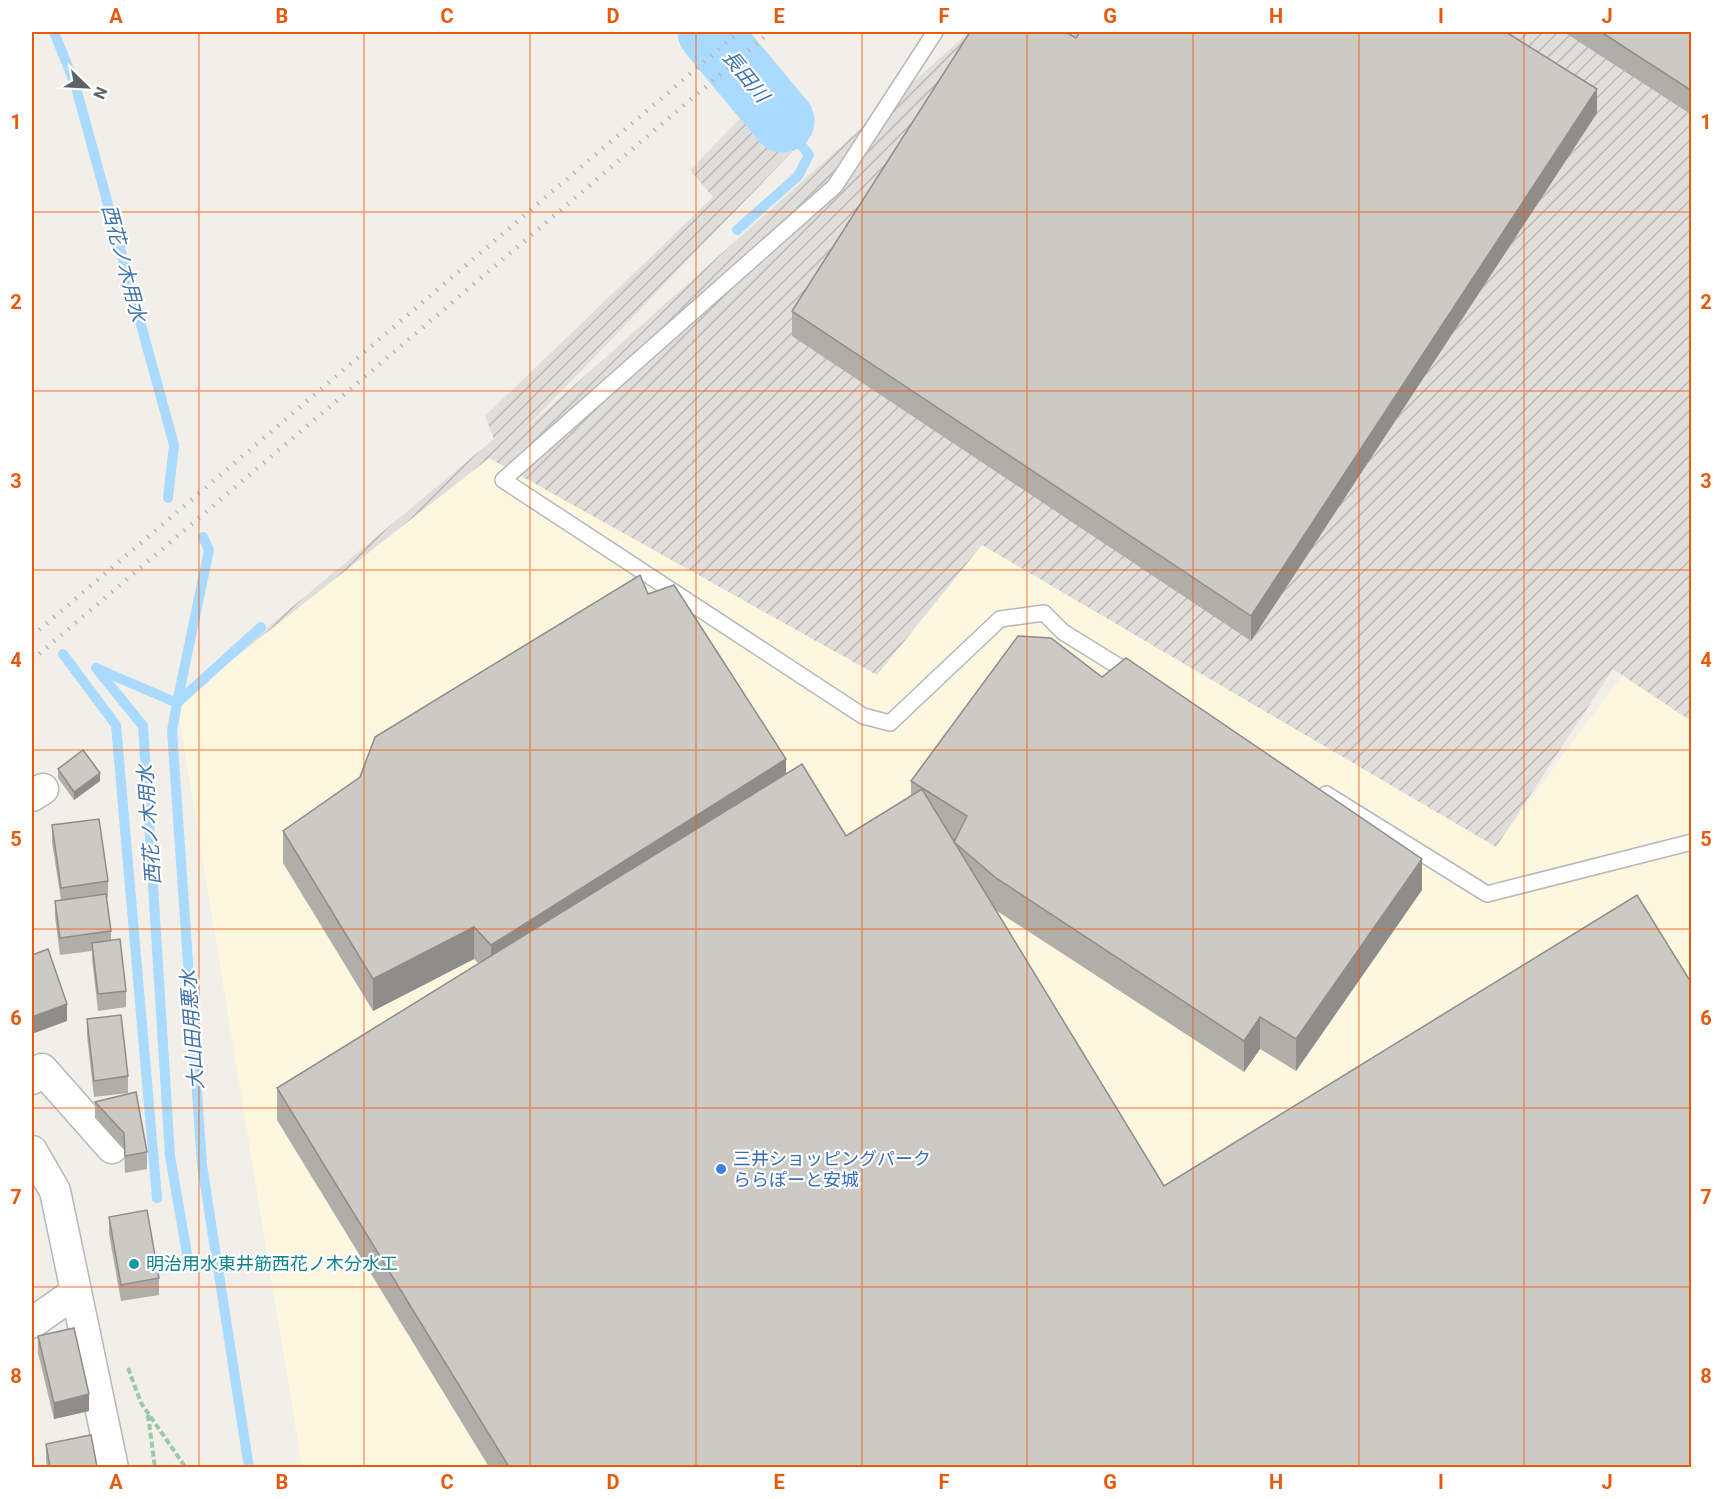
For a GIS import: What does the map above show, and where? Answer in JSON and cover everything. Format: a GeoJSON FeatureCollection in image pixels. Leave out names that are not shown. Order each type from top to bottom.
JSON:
{"type":"FeatureCollection","features":[{"type":"Feature","properties":{"kind":"street"},"geometry":{"type":"LineString","coordinates":[[32,1078],[42,1070],[112,1148]]}},
{"type":"Feature","properties":{"kind":"street"},"geometry":{"type":"LineString","coordinates":[[32,1151],[55,1191],[113,1467]]}},
{"type":"Feature","properties":{"kind":"street"},"geometry":{"type":"LineString","coordinates":[[32,1323],[76,1292]]}},
{"type":"Feature","properties":{"kind":"lane"},"geometry":{"type":"LineString","coordinates":[[935,32],[835,186],[503,480],[863,716],[890,723],[1000,619],[1011,617],[1044,614],[1063,632],[1143,682]]}},
{"type":"Feature","properties":{"kind":"lane"},"geometry":{"type":"LineString","coordinates":[[1315,788],[1486,894],[1692,842]]}},
{"type":"Feature","properties":{"kind":"path"},"geometry":{"type":"LineString","coordinates":[[148,1413],[155,1467]]}},
{"type":"Feature","properties":{"kind":"shaded area"},"geometry":{"type":"Polygon","coordinates":[[[969,32],[1691,32],[1691,721],[1613,669],[1496,847],[982,545],[877,675],[489,458],[177,703],[494,439],[485,416],[713,197],[690,170],[753,105],[792,152],[521,433],[969,32]]]}},
{"type":"Feature","properties":{"kind":"shaded area","name":"三井ショッピングパーク ららぽーと安城"},"geometry":{"type":"Polygon","coordinates":[[[512,441],[997,527],[1496,846],[1632,662],[1691,703],[1691,1467],[302,1467],[177,703],[512,441]]]}},
{"type":"Feature","properties":{"kind":"building"},"geometry":{"type":"Polygon","coordinates":[[[970,32],[1066,32],[1076,38],[1080,32],[1506,32],[1597,89],[1251,616],[792,311],[970,32]]]}},
{"type":"Feature","properties":{"kind":"building"},"geometry":{"type":"Polygon","coordinates":[[[1601,32],[1692,32],[1692,91],[1601,32]]]}},
{"type":"Feature","properties":{"kind":"building"},"geometry":{"type":"Polygon","coordinates":[[[640,575],[648,594],[674,585],[786,759],[491,945],[474,927],[373,979],[283,831],[360,777],[375,737],[640,575]]]}},
{"type":"Feature","properties":{"kind":"building"},"geometry":{"type":"Polygon","coordinates":[[[1018,636],[1051,638],[1102,677],[1126,658],[1422,859],[1296,1039],[1260,1017],[1244,1041],[996,878],[954,842],[967,816],[911,781],[1018,636]]]}},
{"type":"Feature","properties":{"kind":"building"},"geometry":{"type":"Polygon","coordinates":[[[83,750],[100,773],[74,792],[58,769],[83,750]]]}},
{"type":"Feature","properties":{"kind":"building","name":"三井ショッピングパーク ららぽーと安城"},"geometry":{"type":"Polygon","coordinates":[[[802,764],[846,836],[922,789],[1164,1186],[1637,895],[1692,984],[1692,1467],[509,1467],[277,1088],[802,764]]]}},
{"type":"Feature","properties":{"kind":"building"},"geometry":{"type":"Polygon","coordinates":[[[99,819],[108,881],[61,888],[52,825],[99,819]]]}},
{"type":"Feature","properties":{"kind":"building"},"geometry":{"type":"Polygon","coordinates":[[[106,894],[111,931],[60,938],[55,901],[106,894]]]}},
{"type":"Feature","properties":{"kind":"building"},"geometry":{"type":"Polygon","coordinates":[[[120,939],[126,991],[98,994],[92,943],[120,939]]]}},
{"type":"Feature","properties":{"kind":"building"},"geometry":{"type":"Polygon","coordinates":[[[48,949],[67,1004],[32,1017],[32,955],[48,949]]]}},
{"type":"Feature","properties":{"kind":"building"},"geometry":{"type":"Polygon","coordinates":[[[121,1015],[128,1076],[94,1081],[87,1019],[121,1015]]]}},
{"type":"Feature","properties":{"kind":"building"},"geometry":{"type":"Polygon","coordinates":[[[136,1092],[147,1152],[125,1156],[124,1133],[95,1102],[136,1092]]]}},
{"type":"Feature","properties":{"kind":"building","name":"明治用水東井筋西花ノ木分水工"},"geometry":{"type":"Polygon","coordinates":[[[147,1210],[159,1278],[121,1285],[109,1217],[147,1210]]]}},
{"type":"Feature","properties":{"kind":"building"},"geometry":{"type":"Polygon","coordinates":[[[74,1328],[89,1394],[54,1403],[38,1336],[74,1328]]]}},
{"type":"Feature","properties":{"kind":"building"},"geometry":{"type":"Polygon","coordinates":[[[91,1435],[97,1467],[50,1467],[46,1444],[91,1435]]]}},
{"type":"Feature","properties":{"kind":"waterway","name":"西花ノ木用水"},"geometry":{"type":"LineString","coordinates":[[54,32],[75,84],[174,445],[168,498]]}},
{"type":"Feature","properties":{"kind":"waterway","name":"長田川"},"geometry":{"type":"LineString","coordinates":[[709,32],[783,121]]}},
{"type":"Feature","properties":{"kind":"waterway"},"geometry":{"type":"LineString","coordinates":[[737,230],[798,176],[809,155],[783,121]]}},
{"type":"Feature","properties":{"kind":"waterway","name":"西花ノ木用水"},"geometry":{"type":"LineString","coordinates":[[187,1254],[170,1156],[143,726],[96,668],[177,703],[209,550],[203,537]]}},
{"type":"Feature","properties":{"kind":"waterway","name":"大山田用悪水"},"geometry":{"type":"LineString","coordinates":[[249,1468],[202,1165],[172,731],[177,703],[261,627]]}},
{"type":"Feature","properties":{"kind":"waterway"},"geometry":{"type":"LineString","coordinates":[[63,654],[116,725],[157,1198]]}},
{"type":"Feature","properties":{"kind":"railway"},"geometry":{"type":"LineString","coordinates":[[32,636],[739,32]]}},
{"type":"Feature","properties":{"kind":"railway"},"geometry":{"type":"LineString","coordinates":[[32,660],[770,32]]}},
{"type":"Feature","properties":{"kind":"place","name":"三井ショッピングパーク ららぽーと安城"},"geometry":{"type":"Point","coordinates":[721,1169]}},
{"type":"Feature","properties":{"kind":"place","name":"明治用水東井筋西花ノ木分水工"},"geometry":{"type":"Point","coordinates":[134,1264]}}]}
